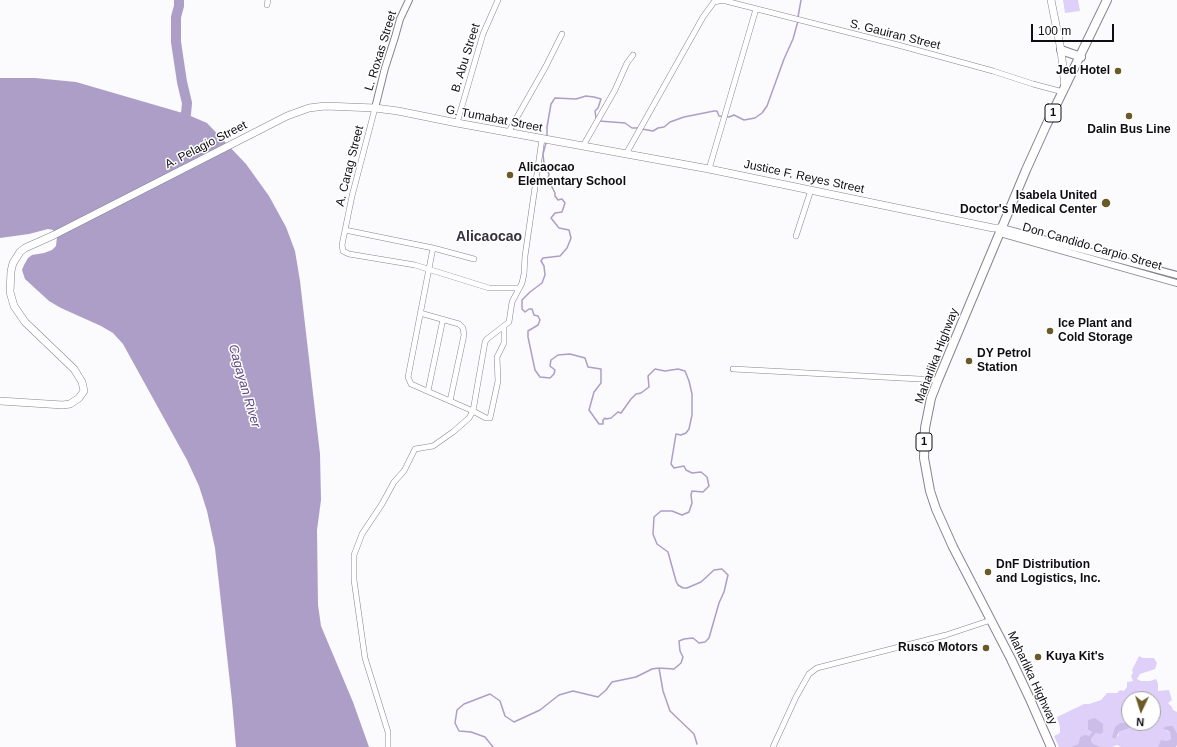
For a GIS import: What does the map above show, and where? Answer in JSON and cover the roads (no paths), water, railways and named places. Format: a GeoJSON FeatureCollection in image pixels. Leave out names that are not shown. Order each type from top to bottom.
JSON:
{"type":"FeatureCollection","features":[{"type":"Feature","properties":{"kind":"main road"},"geometry":{"type":"LineString","coordinates":[[1051,0],[1061,50],[1064,89]]}},
{"type":"Feature","properties":{"kind":"main road","name":"Maharlika Highway"},"geometry":{"type":"LineString","coordinates":[[1051,747],[1029,697],[950,541],[936,509],[930,491],[924,458],[925,428],[931,398],[999,229],[1064,89],[1108,0]]}},
{"type":"Feature","properties":{"kind":"main road"},"geometry":{"type":"LineString","coordinates":[[1061,50],[1080,57]]}},
{"type":"Feature","properties":{"kind":"main road","name":"A. Pelagio Street"},"geometry":{"type":"LineString","coordinates":[[0,401],[63,405],[70,404],[75,401],[84,391],[82,382],[74,369],[25,322],[18,313],[12,300],[10,292],[13,264],[18,255],[25,248],[54,235],[287,116],[310,108],[325,106],[375,108]]}},
{"type":"Feature","properties":{"kind":"main road","name":"G. Tumabat Street"},"geometry":{"type":"LineString","coordinates":[[375,108],[398,111],[609,151]]}},
{"type":"Feature","properties":{"kind":"main road","name":"Justice F. Reyes Street"},"geometry":{"type":"LineString","coordinates":[[609,151],[709,169],[999,229]]}},
{"type":"Feature","properties":{"kind":"street","name":"L. Roxas Street"},"geometry":{"type":"LineString","coordinates":[[375,108],[400,19],[409,0]]}},
{"type":"Feature","properties":{"kind":"street","name":"B. Abu Street"},"geometry":{"type":"LineString","coordinates":[[457,123],[483,34],[498,0]]}},
{"type":"Feature","properties":{"kind":"street","name":"S. Gauiran Street"},"geometry":{"type":"LineString","coordinates":[[722,0],[898,45],[993,71],[1033,84],[1064,89]]}},
{"type":"Feature","properties":{"kind":"street"},"geometry":{"type":"LineString","coordinates":[[626,154],[703,17],[714,2],[722,0]]}},
{"type":"Feature","properties":{"kind":"street"},"geometry":{"type":"LineString","coordinates":[[709,169],[756,9]]}},
{"type":"Feature","properties":{"kind":"street"},"geometry":{"type":"LineString","coordinates":[[508,132],[546,66],[562,34]]}},
{"type":"Feature","properties":{"kind":"street"},"geometry":{"type":"LineString","coordinates":[[583,146],[597,124],[627,63],[633,55]]}},
{"type":"Feature","properties":{"kind":"street","name":"A. Carag Street"},"geometry":{"type":"LineString","coordinates":[[375,108],[352,196],[342,245],[343,251],[346,253],[415,265],[429,269]]}},
{"type":"Feature","properties":{"kind":"street"},"geometry":{"type":"LineString","coordinates":[[388,747],[388,732],[365,658],[354,580],[354,555],[362,534],[382,504],[394,482],[404,471],[415,449],[433,446],[469,418],[473,411],[485,342],[490,336],[504,327],[510,318],[512,302],[524,274],[525,256],[545,139]]}},
{"type":"Feature","properties":{"kind":"street"},"geometry":{"type":"LineString","coordinates":[[796,236],[811,190]]}},
{"type":"Feature","properties":{"kind":"street","name":"Don Candido Carpio Street"},"geometry":{"type":"LineString","coordinates":[[999,229],[1177,275]]}},
{"type":"Feature","properties":{"kind":"street","name":"Don Candido Carpio Street"},"geometry":{"type":"LineString","coordinates":[[999,229],[1177,283]]}},
{"type":"Feature","properties":{"kind":"street"},"geometry":{"type":"LineString","coordinates":[[345,230],[433,248],[474,259]]}},
{"type":"Feature","properties":{"kind":"street"},"geometry":{"type":"LineString","coordinates":[[433,248],[408,377],[411,384],[488,418],[492,415],[498,381],[497,357],[504,343],[504,327]]}},
{"type":"Feature","properties":{"kind":"street"},"geometry":{"type":"LineString","coordinates":[[429,269],[489,288],[519,288]]}},
{"type":"Feature","properties":{"kind":"street"},"geometry":{"type":"LineString","coordinates":[[420,313],[462,325],[464,331],[450,401]]}},
{"type":"Feature","properties":{"kind":"street"},"geometry":{"type":"LineString","coordinates":[[428,391],[443,320]]}},
{"type":"Feature","properties":{"kind":"street"},"geometry":{"type":"LineString","coordinates":[[733,369],[938,380]]}},
{"type":"Feature","properties":{"kind":"street"},"geometry":{"type":"LineString","coordinates":[[773,747],[796,697],[809,674],[817,668],[946,635],[991,620]]}},
{"type":"Feature","properties":{"kind":"water","name":"Cagayan River"},"geometry":{"type":"Polygon","coordinates":[[[0,78],[35,78],[76,82],[186,114],[207,123],[246,164],[269,196],[286,227],[295,251],[300,281],[320,454],[321,500],[317,530],[318,605],[321,626],[353,702],[369,747],[236,747],[215,548],[207,511],[199,486],[187,460],[123,344],[113,333],[101,326],[49,301],[25,279],[22,270],[28,258],[32,255],[52,250],[56,246],[57,237],[53,230],[48,229],[29,234],[0,238],[0,78]]]}},
{"type":"Feature","properties":{"kind":"waterway"},"geometry":{"type":"LineString","coordinates":[[178,124],[186,114],[187,103],[176,42],[176,17],[179,0]]}},
{"type":"Feature","properties":{"kind":"waterway"},"geometry":{"type":"LineString","coordinates":[[798,17],[801,0]]}},
{"type":"Feature","properties":{"kind":"waterway"},"geometry":{"type":"LineString","coordinates":[[642,129],[653,131],[664,127],[670,122],[684,117],[714,111],[717,111],[719,116],[729,117],[734,115],[744,120],[755,118],[762,113],[767,106],[793,39],[798,21]]}},
{"type":"Feature","properties":{"kind":"waterway"},"geometry":{"type":"LineString","coordinates":[[547,137],[547,127],[551,104],[555,98],[576,99],[586,96],[601,99],[598,108],[595,111],[596,118]]}},
{"type":"Feature","properties":{"kind":"waterway"},"geometry":{"type":"LineString","coordinates":[[599,121],[625,123],[632,128],[638,128]]}},
{"type":"Feature","properties":{"kind":"waterway"},"geometry":{"type":"LineString","coordinates":[[493,747],[485,737],[471,732],[459,731],[455,723],[457,710],[464,704],[490,694],[500,701],[505,716],[514,722],[540,710],[559,695],[573,691],[598,697],[612,682],[636,677],[652,669],[674,669],[681,663],[683,657],[680,651],[679,641],[693,638],[699,643],[705,642],[709,638],[728,575],[722,569],[714,570],[701,582],[687,588],[683,588],[678,585],[676,581],[668,552],[657,544],[653,534],[654,517],[661,511],[672,511],[682,515],[689,512],[692,503],[692,491],[703,492],[709,486],[707,477],[701,472],[692,473],[686,470],[684,466],[674,468],[671,464],[676,434],[681,435],[686,433],[689,429],[692,415],[692,394],[685,371],[678,369],[665,371],[655,369],[648,376],[649,387],[641,393],[636,394],[621,413],[618,412],[611,418],[605,418],[603,420],[603,424],[599,424],[589,410],[594,392],[601,383],[601,369],[588,367],[585,358],[570,354],[558,355],[551,360],[550,366],[555,370],[554,374],[550,378],[540,377],[535,370],[528,331],[538,325],[540,320],[538,316],[534,315],[532,309],[525,312],[522,309],[522,300],[542,283],[545,275],[544,266],[541,261],[543,258],[560,256],[567,248],[571,238],[569,230],[559,228],[551,218],[555,213],[562,212],[565,203],[562,199],[558,200],[555,196],[548,179],[549,174],[544,164],[543,154],[546,143]]}},
{"type":"Feature","properties":{"kind":"waterway"},"geometry":{"type":"LineString","coordinates":[[659,668],[663,691],[670,711],[694,734],[697,744]]}},
{"type":"Feature","properties":{"kind":"place","name":"Jed Hotel"},"geometry":{"type":"Point","coordinates":[1118,71]}},
{"type":"Feature","properties":{"kind":"place","name":"Dalin Bus Line"},"geometry":{"type":"Point","coordinates":[1129,116]}},
{"type":"Feature","properties":{"kind":"place","name":"Alicaocao Elementary School"},"geometry":{"type":"Point","coordinates":[510,175]}},
{"type":"Feature","properties":{"kind":"place","name":"Isabela United Doctor's Medical Center"},"geometry":{"type":"Point","coordinates":[1106,203]}},
{"type":"Feature","properties":{"kind":"place","name":"Ice Plant and Cold Storage"},"geometry":{"type":"Point","coordinates":[1050,331]}},
{"type":"Feature","properties":{"kind":"place","name":"DY Petrol Station"},"geometry":{"type":"Point","coordinates":[969,361]}},
{"type":"Feature","properties":{"kind":"place","name":"DnF Distribution and Logistics, Inc."},"geometry":{"type":"Point","coordinates":[988,572]}},
{"type":"Feature","properties":{"kind":"place","name":"Rusco Motors"},"geometry":{"type":"Point","coordinates":[986,648]}},
{"type":"Feature","properties":{"kind":"place","name":"Kuya Kit's"},"geometry":{"type":"Point","coordinates":[1038,657]}},
{"type":"Feature","properties":{"kind":"district","name":"Alicaocao"},"geometry":{"type":"Point","coordinates":[489,237]}}]}
